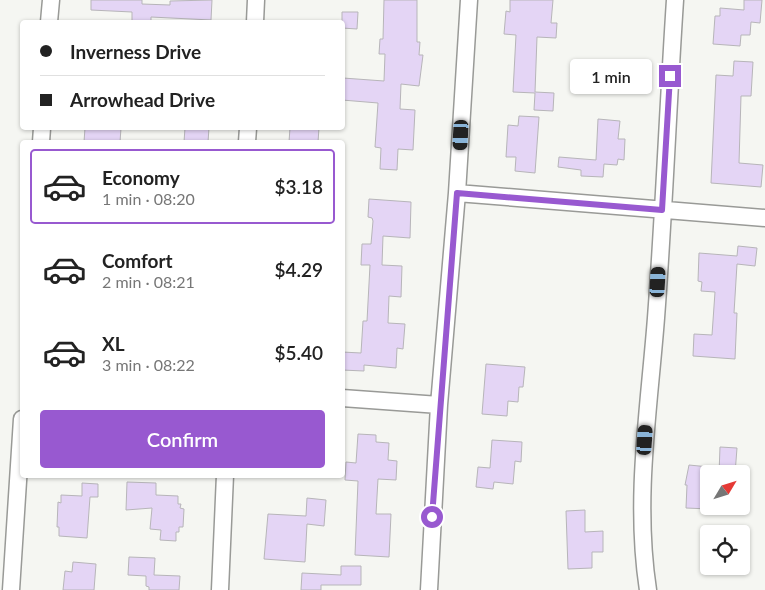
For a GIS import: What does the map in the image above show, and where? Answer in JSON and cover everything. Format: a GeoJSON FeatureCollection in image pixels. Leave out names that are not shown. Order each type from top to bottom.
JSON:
{"type":"FeatureCollection","features":[{"type":"Feature","properties":{"kind":"street"},"geometry":{"type":"LineString","coordinates":[[49,20],[51,0]]}},
{"type":"Feature","properties":{"kind":"street"},"geometry":{"type":"LineString","coordinates":[[255,20],[256,0]]}},
{"type":"Feature","properties":{"kind":"street"},"geometry":{"type":"LineString","coordinates":[[429,590],[439,405],[457,193],[469,0]]}},
{"type":"Feature","properties":{"kind":"street"},"geometry":{"type":"LineString","coordinates":[[648,590],[643,558],[641,506],[656,317],[675,0]]}},
{"type":"Feature","properties":{"kind":"street"},"geometry":{"type":"LineString","coordinates":[[457,193],[765,218]]}},
{"type":"Feature","properties":{"kind":"street"},"geometry":{"type":"LineString","coordinates":[[345,398],[439,405]]}},
{"type":"Feature","properties":{"kind":"street"},"geometry":{"type":"LineString","coordinates":[[11,590],[20,449]]}},
{"type":"Feature","properties":{"kind":"street"},"geometry":{"type":"LineString","coordinates":[[220,590],[226,478]]}},
{"type":"Feature","properties":{"kind":"building"},"geometry":{"type":"Polygon","coordinates":[[[91,0],[142,0],[142,4],[170,5],[170,1],[212,0],[211,20],[151,17],[151,20],[132,20],[132,12],[91,10],[91,0]]]}},
{"type":"Feature","properties":{"kind":"building"},"geometry":{"type":"Polygon","coordinates":[[[384,0],[417,0],[417,42],[420,42],[419,55],[423,55],[419,86],[401,84],[400,109],[415,110],[413,150],[398,149],[397,170],[380,169],[381,148],[375,147],[378,103],[345,100],[345,78],[384,81],[385,54],[379,54],[380,39],[383,39],[384,0]]]}},
{"type":"Feature","properties":{"kind":"building"},"geometry":{"type":"Polygon","coordinates":[[[510,0],[553,0],[551,23],[557,23],[556,38],[537,37],[535,92],[554,93],[553,111],[534,110],[535,93],[513,92],[516,35],[504,34],[506,11],[510,12],[510,0]]]}},
{"type":"Feature","properties":{"kind":"building"},"geometry":{"type":"Polygon","coordinates":[[[744,0],[762,0],[760,23],[751,22],[750,35],[741,35],[740,46],[713,44],[715,16],[720,16],[720,8],[744,10],[744,0]]]}},
{"type":"Feature","properties":{"kind":"building"},"geometry":{"type":"Polygon","coordinates":[[[342,12],[358,12],[357,29],[345,28],[345,20],[342,20],[342,12]]]}},
{"type":"Feature","properties":{"kind":"building"},"geometry":{"type":"Polygon","coordinates":[[[734,61],[753,62],[751,96],[741,96],[739,163],[763,165],[761,187],[711,183],[716,75],[733,76],[734,61]]]}},
{"type":"Feature","properties":{"kind":"building"},"geometry":{"type":"Polygon","coordinates":[[[519,116],[539,117],[535,173],[515,171],[516,157],[506,157],[508,125],[518,126],[519,116]]]}},
{"type":"Feature","properties":{"kind":"building"},"geometry":{"type":"Polygon","coordinates":[[[598,119],[620,121],[618,139],[625,139],[624,160],[618,159],[617,165],[604,164],[603,177],[581,176],[581,170],[558,167],[559,157],[596,160],[598,119]]]}},
{"type":"Feature","properties":{"kind":"building"},"geometry":{"type":"Polygon","coordinates":[[[85,130],[121,130],[120,140],[84,140],[85,130]]]}},
{"type":"Feature","properties":{"kind":"building"},"geometry":{"type":"Polygon","coordinates":[[[185,130],[209,130],[208,140],[184,140],[185,130]]]}},
{"type":"Feature","properties":{"kind":"building"},"geometry":{"type":"Polygon","coordinates":[[[290,130],[319,130],[318,140],[289,140],[290,130]]]}},
{"type":"Feature","properties":{"kind":"building"},"geometry":{"type":"Polygon","coordinates":[[[369,199],[411,202],[410,238],[383,236],[382,265],[402,266],[401,297],[389,296],[388,323],[405,324],[403,349],[397,348],[396,368],[364,365],[364,371],[345,370],[345,352],[361,353],[363,321],[367,321],[370,265],[361,265],[362,244],[371,244],[373,221],[372,218],[368,217],[369,199]]]}},
{"type":"Feature","properties":{"kind":"building"},"geometry":{"type":"Polygon","coordinates":[[[738,246],[757,248],[755,266],[737,264],[734,313],[737,313],[735,359],[693,356],[694,334],[712,335],[715,292],[701,291],[702,282],[698,281],[699,253],[737,256],[738,246]]]}},
{"type":"Feature","properties":{"kind":"building"},"geometry":{"type":"Polygon","coordinates":[[[486,364],[525,367],[523,387],[519,387],[518,402],[508,401],[507,416],[482,414],[486,364]]]}},
{"type":"Feature","properties":{"kind":"building"},"geometry":{"type":"Polygon","coordinates":[[[358,434],[376,435],[376,442],[389,443],[388,460],[397,461],[396,480],[378,479],[376,514],[391,514],[389,557],[355,555],[358,481],[345,480],[346,462],[356,463],[358,434]]]}},
{"type":"Feature","properties":{"kind":"building"},"geometry":{"type":"Polygon","coordinates":[[[492,440],[522,442],[521,462],[515,461],[513,484],[494,482],[493,489],[476,487],[478,467],[490,468],[492,440]]]}},
{"type":"Feature","properties":{"kind":"building"},"geometry":{"type":"Polygon","coordinates":[[[720,447],[737,448],[736,465],[719,465],[720,447]]]}},
{"type":"Feature","properties":{"kind":"building"},"geometry":{"type":"Polygon","coordinates":[[[689,465],[700,466],[700,509],[686,508],[687,485],[685,485],[689,465]]]}},
{"type":"Feature","properties":{"kind":"building"},"geometry":{"type":"Polygon","coordinates":[[[127,482],[156,483],[156,495],[178,496],[178,504],[181,504],[180,508],[184,509],[183,527],[179,527],[179,532],[176,532],[176,541],[160,540],[161,530],[150,529],[152,508],[126,510],[127,482]]]}},
{"type":"Feature","properties":{"kind":"building"},"geometry":{"type":"Polygon","coordinates":[[[82,483],[98,484],[98,497],[90,497],[87,538],[59,536],[59,527],[57,527],[58,502],[61,503],[61,495],[82,496],[82,483]]]}},
{"type":"Feature","properties":{"kind":"building"},"geometry":{"type":"Polygon","coordinates":[[[307,498],[326,500],[324,526],[307,524],[305,562],[264,559],[268,514],[306,516],[307,498]]]}},
{"type":"Feature","properties":{"kind":"building"},"geometry":{"type":"Polygon","coordinates":[[[585,510],[585,532],[603,531],[603,552],[592,552],[592,568],[568,569],[566,511],[585,510]]]}},
{"type":"Feature","properties":{"kind":"building"},"geometry":{"type":"Polygon","coordinates":[[[129,557],[155,558],[154,575],[180,576],[179,590],[149,590],[149,587],[146,586],[146,576],[128,575],[129,557]]]}},
{"type":"Feature","properties":{"kind":"building"},"geometry":{"type":"Polygon","coordinates":[[[73,562],[96,564],[94,590],[63,590],[65,571],[72,572],[73,562]]]}},
{"type":"Feature","properties":{"kind":"building"},"geometry":{"type":"Polygon","coordinates":[[[341,566],[361,566],[361,585],[321,585],[321,590],[301,590],[302,573],[341,575],[341,566]]]}},
{"type":"Feature","properties":{"kind":"route"},"geometry":{"type":"LineString","coordinates":[[432,517],[439,405],[457,193],[662,210],[670,76]]}}]}
